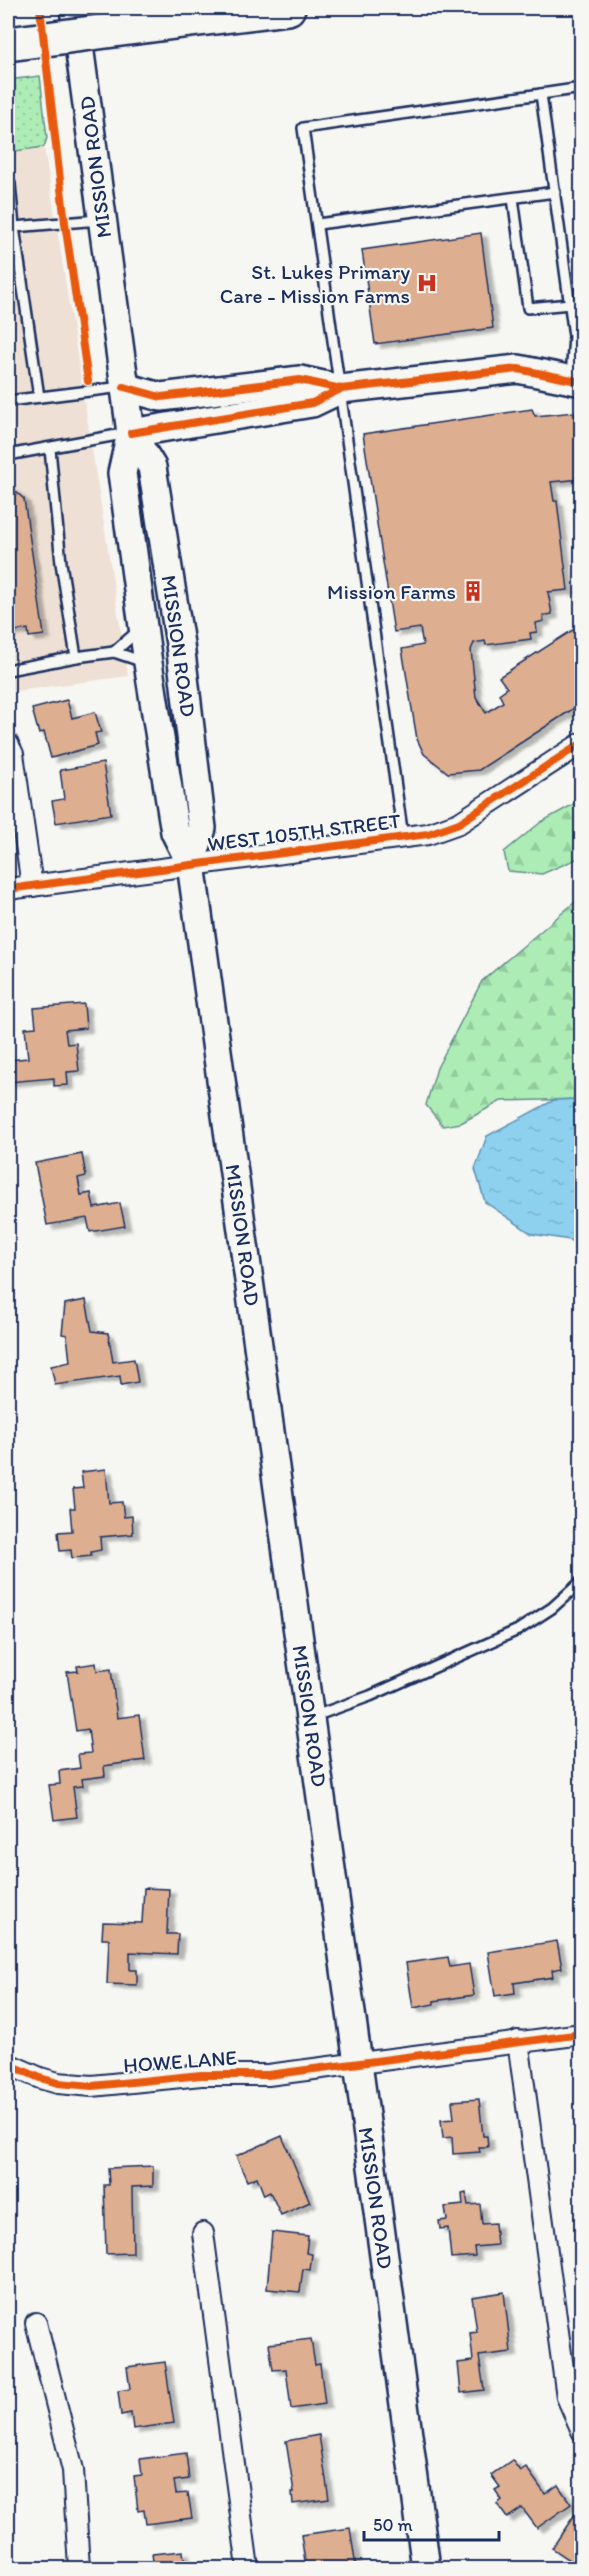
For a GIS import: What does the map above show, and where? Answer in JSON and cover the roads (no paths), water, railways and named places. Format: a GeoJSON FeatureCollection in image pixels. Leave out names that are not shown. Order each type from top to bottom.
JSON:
{"type":"FeatureCollection","features":[{"type":"Feature","properties":{"kind":"highway"},"geometry":{"type":"LineString","coordinates":[[8,44],[288,8]]}},
{"type":"Feature","properties":{"kind":"main road","name":"MISSION ROAD"},"geometry":{"type":"LineString","coordinates":[[74,8],[131,433],[122,473],[148,663],[175,832],[191,864],[426,2568]]}},
{"type":"Feature","properties":{"kind":"main road"},"geometry":{"type":"LineString","coordinates":[[124,387],[161,397],[300,380],[341,389],[510,369],[576,381]]}},
{"type":"Feature","properties":{"kind":"main road"},"geometry":{"type":"LineString","coordinates":[[131,433],[312,404],[341,389]]}},
{"type":"Feature","properties":{"kind":"main road","name":"MISSION ROAD"},"geometry":{"type":"LineString","coordinates":[[131,433],[152,467],[180,644],[202,828],[191,864]]}},
{"type":"Feature","properties":{"kind":"street","name":"WEST 105TH STREET"},"geometry":{"type":"LineString","coordinates":[[8,889],[428,834],[459,823],[582,743]]}},
{"type":"Feature","properties":{"kind":"street"},"geometry":{"type":"LineString","coordinates":[[8,744],[13,754],[33,886]]}},
{"type":"Feature","properties":{"kind":"street","name":"HOWE LANE"},"geometry":{"type":"LineString","coordinates":[[8,2064],[40,2078],[83,2086],[201,2075],[268,2075],[582,2034]]}},
{"type":"Feature","properties":{"kind":"street"},"geometry":{"type":"LineString","coordinates":[[518,2041],[567,2397],[582,2431]]}},
{"type":"Feature","properties":{"kind":"street"},"geometry":{"type":"LineString","coordinates":[[203,2233],[248,2568]]}},
{"type":"Feature","properties":{"kind":"street"},"geometry":{"type":"LineString","coordinates":[[36,2323],[73,2470],[79,2568]]}},
{"type":"Feature","properties":{"kind":"lane"},"geometry":{"type":"LineString","coordinates":[[403,837],[386,732],[341,389],[303,128],[582,88]]}},
{"type":"Feature","properties":{"kind":"lane"},"geometry":{"type":"LineString","coordinates":[[541,94],[574,336],[576,381]]}},
{"type":"Feature","properties":{"kind":"lane"},"geometry":{"type":"LineString","coordinates":[[8,184],[10,184],[11,228],[39,397]]}},
{"type":"Feature","properties":{"kind":"lane"},"geometry":{"type":"LineString","coordinates":[[318,224],[555,192]]}},
{"type":"Feature","properties":{"kind":"lane"},"geometry":{"type":"LineString","coordinates":[[513,198],[528,308],[570,304]]}},
{"type":"Feature","properties":{"kind":"lane"},"geometry":{"type":"LineString","coordinates":[[11,228],[101,219]]}},
{"type":"Feature","properties":{"kind":"lane"},"geometry":{"type":"LineString","coordinates":[[8,401],[124,387]]}},
{"type":"Feature","properties":{"kind":"lane"},"geometry":{"type":"LineString","coordinates":[[8,455],[131,433]]}},
{"type":"Feature","properties":{"kind":"lane"},"geometry":{"type":"LineString","coordinates":[[50,449],[61,563],[76,657]]}},
{"type":"Feature","properties":{"kind":"lane"},"geometry":{"type":"LineString","coordinates":[[114,652],[143,626]]}},
{"type":"Feature","properties":{"kind":"lane"},"geometry":{"type":"LineString","coordinates":[[8,670],[114,652],[148,663]]}},
{"type":"Feature","properties":{"kind":"lane"},"geometry":{"type":"LineString","coordinates":[[310,1718],[370,1696],[518,1630],[552,1608],[582,1581]]}},
{"type":"Feature","properties":{"kind":"water"},"geometry":{"type":"Polygon","coordinates":[[[582,1099],[581,1250],[570,1240],[532,1234],[485,1202],[475,1169],[487,1136],[554,1100],[582,1099]]]}},
{"type":"Feature","properties":{"kind":"place","name":"St. Lukes Primary Care - Mission Farms"},"geometry":{"type":"Point","coordinates":[427,283]}},
{"type":"Feature","properties":{"kind":"place","name":"Mission Farms"},"geometry":{"type":"Point","coordinates":[473,591]}}]}
